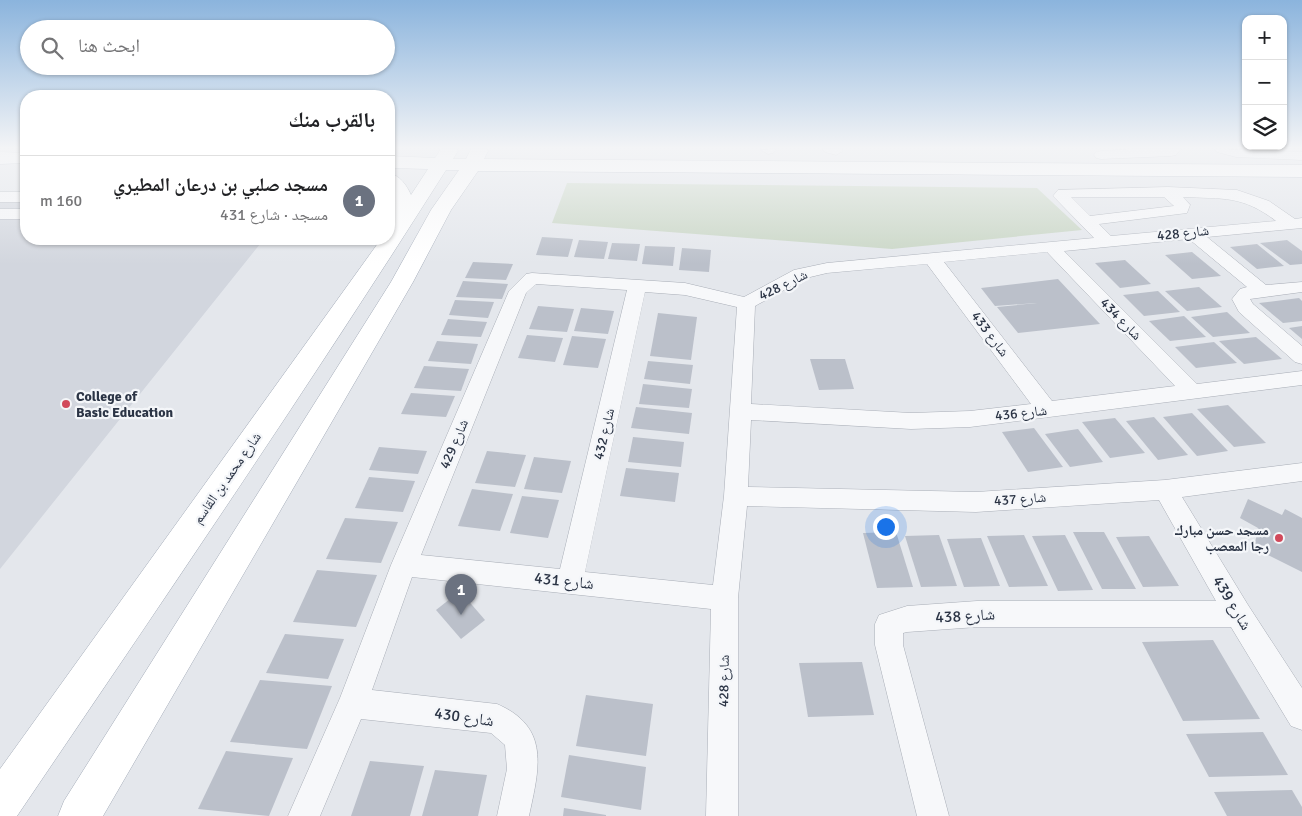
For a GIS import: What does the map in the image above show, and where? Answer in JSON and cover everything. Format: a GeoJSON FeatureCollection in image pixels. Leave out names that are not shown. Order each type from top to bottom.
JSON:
{"type":"FeatureCollection","features":[{"type":"Feature","properties":{"kind":"main road"},"geometry":{"type":"LineString","coordinates":[[395,216],[402,194],[397,187]]}},
{"type":"Feature","properties":{"kind":"main road","name":"شارع محمد بن القاسم"},"geometry":{"type":"LineString","coordinates":[[395,233],[438,187]]}},
{"type":"Feature","properties":{"kind":"main road"},"geometry":{"type":"LineString","coordinates":[[79,816],[408,271],[452,187]]}},
{"type":"Feature","properties":{"kind":"main road","name":"شارع محمد بن القاسم"},"geometry":{"type":"LineString","coordinates":[[0,804],[122,631],[385,245]]}},
{"type":"Feature","properties":{"kind":"street"},"geometry":{"type":"LineString","coordinates":[[1086,221],[1181,210],[1182,205],[1168,192]]}},
{"type":"Feature","properties":{"kind":"street"},"geometry":{"type":"LineString","coordinates":[[1107,241],[1061,196],[1063,193],[1224,193],[1247,197],[1264,204],[1296,223]]}},
{"type":"Feature","properties":{"kind":"street"},"geometry":{"type":"LineString","coordinates":[[0,197],[20,197]]}},
{"type":"Feature","properties":{"kind":"street"},"geometry":{"type":"LineString","coordinates":[[0,214],[20,214]]}},
{"type":"Feature","properties":{"kind":"street","name":"شارع 428"},"geometry":{"type":"LineString","coordinates":[[722,816],[725,598],[736,496],[746,304],[800,274],[827,268],[1296,223]]}},
{"type":"Feature","properties":{"kind":"street"},"geometry":{"type":"LineString","coordinates":[[1191,232],[1262,291]]}},
{"type":"Feature","properties":{"kind":"street","name":"شارع 434"},"geometry":{"type":"LineString","coordinates":[[1050,246],[1192,392]]}},
{"type":"Feature","properties":{"kind":"street","name":"شارع 433"},"geometry":{"type":"LineString","coordinates":[[932,258],[1047,410]]}},
{"type":"Feature","properties":{"kind":"street","name":"شارع 429"},"geometry":{"type":"LineString","coordinates":[[304,816],[353,703],[404,566],[518,291],[532,278],[554,278],[685,289],[746,304]]}},
{"type":"Feature","properties":{"kind":"street","name":"شارع 432"},"geometry":{"type":"LineString","coordinates":[[570,582],[638,286]]}},
{"type":"Feature","properties":{"kind":"street"},"geometry":{"type":"LineString","coordinates":[[1302,287],[1246,293],[1241,299],[1246,308],[1302,357]]}},
{"type":"Feature","properties":{"kind":"street","name":"شارع 436"},"geometry":{"type":"LineString","coordinates":[[740,411],[911,421],[970,419],[1302,378]]}},
{"type":"Feature","properties":{"kind":"street","name":"شارع 437"},"geometry":{"type":"LineString","coordinates":[[736,496],[976,502],[1165,490],[1302,472]]}},
{"type":"Feature","properties":{"kind":"street","name":"شارع 439"},"geometry":{"type":"LineString","coordinates":[[1165,490],[1238,614],[1302,715]]}},
{"type":"Feature","properties":{"kind":"street","name":"شارع 431"},"geometry":{"type":"LineString","coordinates":[[404,566],[725,598]]}},
{"type":"Feature","properties":{"kind":"street","name":"شارع 438"},"geometry":{"type":"LineString","coordinates":[[932,816],[889,645],[890,624],[907,619],[978,614],[1238,614]]}},
{"type":"Feature","properties":{"kind":"street","name":"شارع 430"},"geometry":{"type":"LineString","coordinates":[[353,703],[497,719],[519,737],[523,769],[513,816]]}},
{"type":"Feature","properties":{"kind":"shaded area","name":"College of Basic Education"},"geometry":{"type":"Polygon","coordinates":[[[20,197],[20,245],[259,245],[0,569],[0,198],[20,197]]]}},
{"type":"Feature","properties":{"kind":"green space"},"geometry":{"type":"Polygon","coordinates":[[[565,187],[1037,188],[1082,230],[892,249],[552,223],[565,187]]]}},
{"type":"Feature","properties":{"kind":"building"},"geometry":{"type":"Polygon","coordinates":[[[542,237],[573,239],[568,257],[536,255],[542,237]]]}},
{"type":"Feature","properties":{"kind":"building"},"geometry":{"type":"Polygon","coordinates":[[[579,240],[608,242],[604,259],[574,257],[579,240]]]}},
{"type":"Feature","properties":{"kind":"building"},"geometry":{"type":"Polygon","coordinates":[[[1287,240],[1302,251],[1302,264],[1290,265],[1260,243],[1287,240]]]}},
{"type":"Feature","properties":{"kind":"building"},"geometry":{"type":"Polygon","coordinates":[[[612,243],[640,244],[637,261],[608,259],[612,243]]]}},
{"type":"Feature","properties":{"kind":"building"},"geometry":{"type":"Polygon","coordinates":[[[1257,244],[1284,266],[1257,269],[1230,247],[1257,244]]]}},
{"type":"Feature","properties":{"kind":"building"},"geometry":{"type":"Polygon","coordinates":[[[645,246],[675,247],[673,266],[642,264],[645,246]]]}},
{"type":"Feature","properties":{"kind":"building"},"geometry":{"type":"Polygon","coordinates":[[[682,248],[711,250],[709,272],[679,270],[682,248]]]}},
{"type":"Feature","properties":{"kind":"building"},"geometry":{"type":"Polygon","coordinates":[[[1192,252],[1221,276],[1192,279],[1165,255],[1192,252]]]}},
{"type":"Feature","properties":{"kind":"building"},"geometry":{"type":"Polygon","coordinates":[[[1125,260],[1151,284],[1120,288],[1095,263],[1125,260]]]}},
{"type":"Feature","properties":{"kind":"building"},"geometry":{"type":"Polygon","coordinates":[[[473,262],[513,264],[506,280],[465,278],[473,262]]]}},
{"type":"Feature","properties":{"kind":"building"},"geometry":{"type":"Polygon","coordinates":[[[1058,279],[1100,324],[1018,333],[997,307],[1037,303],[995,306],[981,288],[1058,279]]]}},
{"type":"Feature","properties":{"kind":"building"},"geometry":{"type":"Polygon","coordinates":[[[463,281],[508,284],[502,299],[456,297],[463,281]]]}},
{"type":"Feature","properties":{"kind":"building"},"geometry":{"type":"Polygon","coordinates":[[[1199,287],[1222,307],[1187,311],[1165,291],[1199,287]]]}},
{"type":"Feature","properties":{"kind":"building"},"geometry":{"type":"Polygon","coordinates":[[[1158,291],[1180,312],[1144,316],[1123,295],[1158,291]]]}},
{"type":"Feature","properties":{"kind":"building"},"geometry":{"type":"Polygon","coordinates":[[[1299,298],[1302,301],[1302,321],[1283,323],[1259,303],[1299,298]]]}},
{"type":"Feature","properties":{"kind":"building"},"geometry":{"type":"Polygon","coordinates":[[[455,300],[494,302],[488,318],[449,315],[455,300]]]}},
{"type":"Feature","properties":{"kind":"building"},"geometry":{"type":"Polygon","coordinates":[[[538,306],[574,309],[567,332],[529,329],[538,306]]]}},
{"type":"Feature","properties":{"kind":"building"},"geometry":{"type":"Polygon","coordinates":[[[581,308],[614,311],[608,334],[574,331],[581,308]]]}},
{"type":"Feature","properties":{"kind":"building"},"geometry":{"type":"Polygon","coordinates":[[[1227,312],[1250,333],[1213,337],[1191,317],[1227,312]]]}},
{"type":"Feature","properties":{"kind":"building"},"geometry":{"type":"Polygon","coordinates":[[[658,313],[697,317],[691,360],[650,356],[658,313]]]}},
{"type":"Feature","properties":{"kind":"building"},"geometry":{"type":"Polygon","coordinates":[[[1184,316],[1206,337],[1170,341],[1149,321],[1184,316]]]}},
{"type":"Feature","properties":{"kind":"building"},"geometry":{"type":"Polygon","coordinates":[[[448,319],[487,322],[481,337],[441,335],[448,319]]]}},
{"type":"Feature","properties":{"kind":"building"},"geometry":{"type":"Polygon","coordinates":[[[1302,326],[1302,339],[1289,328],[1302,326]]]}},
{"type":"Feature","properties":{"kind":"building"},"geometry":{"type":"Polygon","coordinates":[[[527,335],[563,338],[555,362],[518,358],[527,335]]]}},
{"type":"Feature","properties":{"kind":"building"},"geometry":{"type":"Polygon","coordinates":[[[572,336],[606,339],[598,368],[563,365],[572,336]]]}},
{"type":"Feature","properties":{"kind":"building"},"geometry":{"type":"Polygon","coordinates":[[[1256,337],[1282,359],[1244,364],[1219,341],[1256,337]]]}},
{"type":"Feature","properties":{"kind":"building"},"geometry":{"type":"Polygon","coordinates":[[[437,341],[478,344],[471,364],[428,361],[437,341]]]}},
{"type":"Feature","properties":{"kind":"building"},"geometry":{"type":"Polygon","coordinates":[[[1214,342],[1237,363],[1196,368],[1175,347],[1214,342]]]}},
{"type":"Feature","properties":{"kind":"building"},"geometry":{"type":"Polygon","coordinates":[[[810,359],[845,359],[854,389],[819,390],[810,359]]]}},
{"type":"Feature","properties":{"kind":"building"},"geometry":{"type":"Polygon","coordinates":[[[648,361],[693,365],[690,384],[644,379],[648,361]]]}},
{"type":"Feature","properties":{"kind":"building"},"geometry":{"type":"Polygon","coordinates":[[[424,366],[469,369],[461,391],[414,388],[424,366]]]}},
{"type":"Feature","properties":{"kind":"building"},"geometry":{"type":"Polygon","coordinates":[[[643,384],[692,389],[689,408],[639,404],[643,384]]]}},
{"type":"Feature","properties":{"kind":"building"},"geometry":{"type":"Polygon","coordinates":[[[411,393],[455,396],[446,417],[401,414],[411,393]]]}},
{"type":"Feature","properties":{"kind":"building"},"geometry":{"type":"Polygon","coordinates":[[[1228,405],[1266,443],[1234,447],[1197,409],[1228,405]]]}},
{"type":"Feature","properties":{"kind":"building"},"geometry":{"type":"Polygon","coordinates":[[[636,407],[692,413],[689,434],[631,428],[636,407]]]}},
{"type":"Feature","properties":{"kind":"building"},"geometry":{"type":"Polygon","coordinates":[[[1192,413],[1228,451],[1197,456],[1163,417],[1192,413]]]}},
{"type":"Feature","properties":{"kind":"building"},"geometry":{"type":"Polygon","coordinates":[[[1154,417],[1188,455],[1158,460],[1126,421],[1154,417]]]}},
{"type":"Feature","properties":{"kind":"building"},"geometry":{"type":"Polygon","coordinates":[[[1115,418],[1145,453],[1110,458],[1082,422],[1115,418]]]}},
{"type":"Feature","properties":{"kind":"building"},"geometry":{"type":"Polygon","coordinates":[[[1034,428],[1063,467],[1028,472],[1002,432],[1034,428]]]}},
{"type":"Feature","properties":{"kind":"building"},"geometry":{"type":"Polygon","coordinates":[[[1078,429],[1103,462],[1070,467],[1045,434],[1078,429]]]}},
{"type":"Feature","properties":{"kind":"building"},"geometry":{"type":"Polygon","coordinates":[[[633,437],[684,442],[681,467],[628,462],[633,437]]]}},
{"type":"Feature","properties":{"kind":"building"},"geometry":{"type":"Polygon","coordinates":[[[379,447],[427,451],[418,474],[369,470],[379,447]]]}},
{"type":"Feature","properties":{"kind":"building"},"geometry":{"type":"Polygon","coordinates":[[[487,451],[526,455],[515,487],[475,483],[487,451]]]}},
{"type":"Feature","properties":{"kind":"building"},"geometry":{"type":"Polygon","coordinates":[[[534,457],[571,461],[562,493],[524,489],[534,457]]]}},
{"type":"Feature","properties":{"kind":"building"},"geometry":{"type":"Polygon","coordinates":[[[626,468],[679,473],[675,502],[620,496],[626,468]]]}},
{"type":"Feature","properties":{"kind":"building"},"geometry":{"type":"Polygon","coordinates":[[[369,477],[415,481],[403,512],[355,508],[369,477]]]}},
{"type":"Feature","properties":{"kind":"building"},"geometry":{"type":"Polygon","coordinates":[[[472,489],[513,494],[500,531],[458,526],[472,489]]]}},
{"type":"Feature","properties":{"kind":"building"},"geometry":{"type":"Polygon","coordinates":[[[522,496],[559,500],[548,538],[510,533],[522,496]]]}},
{"type":"Feature","properties":{"kind":"building","name":"مسجد حسن مبارك رجا المعصب"},"geometry":{"type":"Polygon","coordinates":[[[1248,499],[1282,515],[1285,509],[1302,518],[1302,572],[1254,548],[1258,528],[1240,518],[1248,499]]]}},
{"type":"Feature","properties":{"kind":"building"},"geometry":{"type":"Polygon","coordinates":[[[345,518],[398,522],[381,563],[326,559],[345,518]]]}},
{"type":"Feature","properties":{"kind":"building"},"geometry":{"type":"Polygon","coordinates":[[[896,532],[913,587],[877,588],[863,533],[896,532]]]}},
{"type":"Feature","properties":{"kind":"building"},"geometry":{"type":"Polygon","coordinates":[[[1073,532],[1104,532],[1136,589],[1102,589],[1073,532]]]}},
{"type":"Feature","properties":{"kind":"building"},"geometry":{"type":"Polygon","coordinates":[[[939,535],[957,586],[921,587],[905,536],[939,535]]]}},
{"type":"Feature","properties":{"kind":"building"},"geometry":{"type":"Polygon","coordinates":[[[1024,535],[1048,586],[1009,587],[987,536],[1024,535]]]}},
{"type":"Feature","properties":{"kind":"building"},"geometry":{"type":"Polygon","coordinates":[[[1065,535],[1093,590],[1058,591],[1032,536],[1065,535]]]}},
{"type":"Feature","properties":{"kind":"building"},"geometry":{"type":"Polygon","coordinates":[[[1149,536],[1179,586],[1143,587],[1116,537],[1149,536]]]}},
{"type":"Feature","properties":{"kind":"building"},"geometry":{"type":"Polygon","coordinates":[[[981,538],[1000,586],[964,587],[947,539],[981,538]]]}},
{"type":"Feature","properties":{"kind":"building"},"geometry":{"type":"Polygon","coordinates":[[[317,570],[377,575],[356,627],[293,622],[317,570]]]}},
{"type":"Feature","properties":{"kind":"building"},"geometry":{"type":"Polygon","coordinates":[[[460,591],[485,620],[461,639],[436,610],[460,591]]]}},
{"type":"Feature","properties":{"kind":"building"},"geometry":{"type":"Polygon","coordinates":[[[285,634],[344,639],[328,679],[266,673],[285,634]]]}},
{"type":"Feature","properties":{"kind":"building"},"geometry":{"type":"Polygon","coordinates":[[[1213,640],[1260,719],[1183,721],[1142,642],[1213,640]]]}},
{"type":"Feature","properties":{"kind":"building"},"geometry":{"type":"Polygon","coordinates":[[[862,662],[874,715],[808,717],[799,663],[862,662]]]}},
{"type":"Feature","properties":{"kind":"building"},"geometry":{"type":"Polygon","coordinates":[[[260,680],[332,686],[307,749],[230,742],[260,680]]]}},
{"type":"Feature","properties":{"kind":"building"},"geometry":{"type":"Polygon","coordinates":[[[586,695],[653,704],[646,756],[576,746],[586,695]]]}},
{"type":"Feature","properties":{"kind":"building"},"geometry":{"type":"Polygon","coordinates":[[[1263,732],[1288,775],[1209,777],[1186,734],[1263,732]]]}},
{"type":"Feature","properties":{"kind":"building"},"geometry":{"type":"Polygon","coordinates":[[[226,751],[293,758],[269,816],[198,809],[226,751]]]}},
{"type":"Feature","properties":{"kind":"building"},"geometry":{"type":"Polygon","coordinates":[[[569,755],[646,767],[641,810],[561,797],[569,755]]]}},
{"type":"Feature","properties":{"kind":"building"},"geometry":{"type":"Polygon","coordinates":[[[370,761],[424,766],[410,816],[351,816],[370,761]]]}},
{"type":"Feature","properties":{"kind":"building"},"geometry":{"type":"Polygon","coordinates":[[[435,770],[487,775],[478,816],[422,816],[435,770]]]}},
{"type":"Feature","properties":{"kind":"building"},"geometry":{"type":"Polygon","coordinates":[[[1292,790],[1302,807],[1302,816],[1227,816],[1214,792],[1292,790]]]}},
{"type":"Feature","properties":{"kind":"building"},"geometry":{"type":"Polygon","coordinates":[[[564,808],[606,815],[606,816],[563,816],[564,808]]]}},
{"type":"Feature","properties":{"kind":"place","name":"College of Basic Education"},"geometry":{"type":"Point","coordinates":[66,404]}},
{"type":"Feature","properties":{"kind":"place","name":"مسجد حسن مبارك رجا المعصب"},"geometry":{"type":"Point","coordinates":[1279,538]}},
{"type":"Feature","properties":{"kind":"place","name":"مسجد صلبي بن درعان المطيري"},"geometry":{"type":"Point","coordinates":[461,615]}}]}
